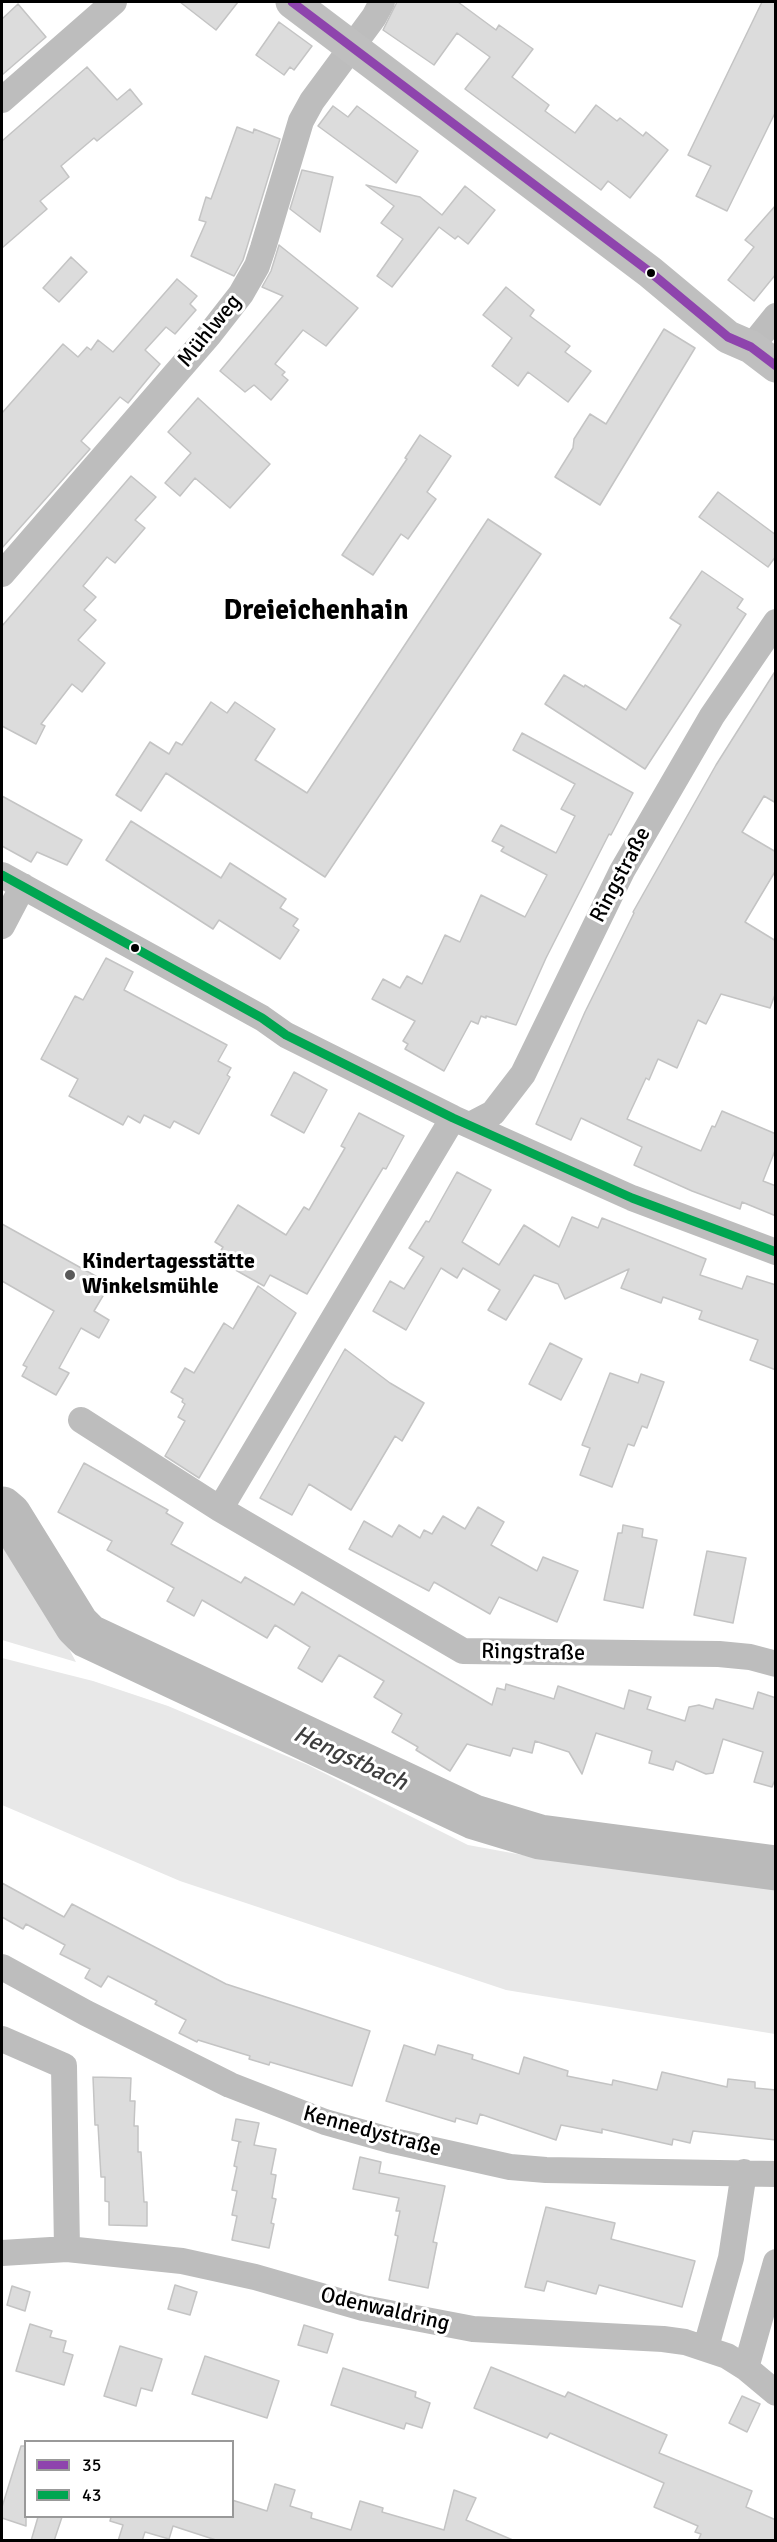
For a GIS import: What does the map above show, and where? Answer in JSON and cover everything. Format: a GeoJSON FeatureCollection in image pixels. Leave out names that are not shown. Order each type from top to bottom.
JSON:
{"type":"FeatureCollection","features":[{"type":"Feature","properties":{"kind":"street"},"geometry":{"type":"LineString","coordinates":[[2,100],[114,2]]}},
{"type":"Feature","properties":{"kind":"street"},"geometry":{"type":"LineString","coordinates":[[292,2],[641,266],[728,337],[763,357],[776,316]]}},
{"type":"Feature","properties":{"kind":"street","name":"Mühlweg"},"geometry":{"type":"LineString","coordinates":[[2,574],[241,294],[260,257],[301,121],[312,101],[382,2]]}},
{"type":"Feature","properties":{"kind":"street","name":"Ringstraße"},"geometry":{"type":"LineString","coordinates":[[220,1509],[462,1121],[493,1113],[523,1074],[586,941],[628,862],[712,716],[776,622]]}},
{"type":"Feature","properties":{"kind":"street"},"geometry":{"type":"LineString","coordinates":[[2,926],[12,880],[262,1018],[286,1035],[462,1121],[632,1198],[776,1252]]}},
{"type":"Feature","properties":{"kind":"street","name":"Ringstraße"},"geometry":{"type":"LineString","coordinates":[[81,1420],[220,1509],[463,1651],[719,1654],[750,1657],[776,1664]]}},
{"type":"Feature","properties":{"kind":"street","name":"Kennedystraße"},"geometry":{"type":"LineString","coordinates":[[2,1967],[86,2013],[230,2085],[326,2122],[389,2140],[510,2167],[546,2170],[776,2174]]}},
{"type":"Feature","properties":{"kind":"street"},"geometry":{"type":"LineString","coordinates":[[2,2039],[64,2066],[67,2249]]}},
{"type":"Feature","properties":{"kind":"street"},"geometry":{"type":"LineString","coordinates":[[706,2347],[731,2258],[744,2172]]}},
{"type":"Feature","properties":{"kind":"street","name":"Odenwaldring"},"geometry":{"type":"LineString","coordinates":[[2,2253],[67,2249],[182,2261],[213,2267],[363,2308],[473,2329],[663,2339],[706,2347],[728,2356],[776,2393]]}},
{"type":"Feature","properties":{"kind":"street"},"geometry":{"type":"LineString","coordinates":[[746,2368],[776,2262]]}},
{"type":"Feature","properties":{"kind":"shaded area"},"geometry":{"type":"Polygon","coordinates":[[[2,1534],[47,1607],[76,1662],[2,1640],[2,1534]]]}},
{"type":"Feature","properties":{"kind":"shaded area"},"geometry":{"type":"Polygon","coordinates":[[[2,1658],[93,1681],[168,1706],[308,1765],[468,1845],[550,1860],[689,1870],[775,1884],[775,2034],[506,1990],[180,1881],[2,1805],[2,1658]]]}},
{"type":"Feature","properties":{"kind":"building"},"geometry":{"type":"Polygon","coordinates":[[[180,2],[238,2],[216,30],[180,2]]]}},
{"type":"Feature","properties":{"kind":"building"},"geometry":{"type":"Polygon","coordinates":[[[397,2],[458,2],[496,30],[499,25],[533,49],[512,77],[549,105],[545,111],[575,133],[596,105],[617,121],[620,118],[643,136],[646,132],[668,150],[630,198],[608,181],[601,190],[465,89],[490,57],[457,33],[434,65],[383,30],[397,2]]]}},
{"type":"Feature","properties":{"kind":"building"},"geometry":{"type":"Polygon","coordinates":[[[762,2],[776,2],[776,111],[727,211],[696,196],[711,166],[688,155],[762,2]]]}},
{"type":"Feature","properties":{"kind":"building"},"geometry":{"type":"Polygon","coordinates":[[[18,4],[46,37],[2,75],[2,19],[18,4]]]}},
{"type":"Feature","properties":{"kind":"building"},"geometry":{"type":"Polygon","coordinates":[[[279,22],[312,46],[294,70],[290,67],[284,75],[256,55],[279,22]]]}},
{"type":"Feature","properties":{"kind":"building"},"geometry":{"type":"Polygon","coordinates":[[[87,67],[117,100],[130,89],[142,104],[97,141],[94,138],[61,166],[69,177],[40,201],[47,209],[2,248],[2,141],[87,67]]]}},
{"type":"Feature","properties":{"kind":"building"},"geometry":{"type":"Polygon","coordinates":[[[333,106],[348,117],[357,106],[418,151],[396,183],[318,126],[333,106]]]}},
{"type":"Feature","properties":{"kind":"building"},"geometry":{"type":"Polygon","coordinates":[[[237,127],[253,133],[254,129],[280,139],[243,260],[234,276],[191,256],[206,222],[199,220],[206,197],[211,199],[237,127]]]}},
{"type":"Feature","properties":{"kind":"building"},"geometry":{"type":"Polygon","coordinates":[[[302,170],[333,177],[320,232],[290,209],[302,170]]]}},
{"type":"Feature","properties":{"kind":"building"},"geometry":{"type":"Polygon","coordinates":[[[366,185],[420,197],[442,215],[465,186],[495,210],[468,244],[458,236],[455,239],[439,227],[392,287],[377,276],[403,239],[381,223],[394,206],[366,185]]]}},
{"type":"Feature","properties":{"kind":"building"},"geometry":{"type":"Polygon","coordinates":[[[776,205],[776,274],[754,301],[728,280],[754,247],[745,240],[776,205]]]}},
{"type":"Feature","properties":{"kind":"building"},"geometry":{"type":"Polygon","coordinates":[[[279,245],[358,308],[326,346],[303,330],[275,364],[285,372],[282,375],[288,380],[271,400],[254,385],[245,392],[220,371],[283,296],[262,287],[271,271],[279,245]]]}},
{"type":"Feature","properties":{"kind":"building"},"geometry":{"type":"Polygon","coordinates":[[[71,257],[87,272],[59,302],[43,288],[71,257]]]}},
{"type":"Feature","properties":{"kind":"building"},"geometry":{"type":"Polygon","coordinates":[[[177,279],[197,296],[190,304],[196,310],[175,334],[166,327],[145,350],[160,364],[128,403],[120,397],[81,441],[90,449],[2,548],[2,413],[63,344],[78,357],[87,347],[91,350],[98,340],[113,352],[177,279]]]}},
{"type":"Feature","properties":{"kind":"building"},"geometry":{"type":"Polygon","coordinates":[[[506,287],[534,310],[530,316],[570,346],[565,352],[591,371],[568,402],[528,372],[518,386],[492,366],[512,338],[483,315],[506,287]]]}},
{"type":"Feature","properties":{"kind":"building"},"geometry":{"type":"Polygon","coordinates":[[[664,329],[695,348],[600,505],[555,477],[573,448],[574,439],[590,414],[606,424],[664,329]]]}},
{"type":"Feature","properties":{"kind":"building"},"geometry":{"type":"Polygon","coordinates":[[[198,398],[270,464],[230,508],[195,478],[180,496],[165,483],[191,453],[168,432],[198,398]]]}},
{"type":"Feature","properties":{"kind":"building"},"geometry":{"type":"Polygon","coordinates":[[[420,435],[451,456],[427,492],[436,499],[408,539],[401,534],[373,575],[342,555],[407,459],[405,458],[420,435]]]}},
{"type":"Feature","properties":{"kind":"building"},"geometry":{"type":"Polygon","coordinates":[[[131,476],[156,497],[135,520],[145,528],[115,563],[107,557],[83,586],[96,597],[84,610],[96,620],[78,640],[105,663],[82,692],[72,684],[41,724],[45,726],[36,744],[2,726],[2,626],[131,476]]]}},
{"type":"Feature","properties":{"kind":"building"},"geometry":{"type":"Polygon","coordinates":[[[718,492],[776,535],[776,556],[768,567],[699,517],[718,492]]]}},
{"type":"Feature","properties":{"kind":"building"},"geometry":{"type":"Polygon","coordinates":[[[488,519],[541,554],[325,877],[166,773],[141,811],[116,795],[150,742],[169,754],[176,742],[182,745],[211,702],[227,713],[235,702],[275,729],[255,760],[307,793],[488,519]]]}},
{"type":"Feature","properties":{"kind":"building"},"geometry":{"type":"Polygon","coordinates":[[[702,571],[743,599],[737,608],[746,614],[645,769],[545,704],[564,675],[626,710],[681,625],[670,618],[702,571]]]}},
{"type":"Feature","properties":{"kind":"building"},"geometry":{"type":"Polygon","coordinates":[[[776,670],[776,803],[764,796],[742,832],[776,852],[776,870],[745,922],[776,941],[776,992],[770,1008],[721,994],[706,1024],[698,1020],[677,1068],[658,1059],[649,1080],[646,1078],[627,1119],[701,1151],[712,1126],[715,1127],[722,1111],[776,1134],[776,1148],[763,1181],[776,1186],[776,1216],[742,1202],[740,1209],[634,1165],[642,1147],[581,1118],[571,1140],[536,1124],[585,1012],[633,912],[716,765],[776,670]]]}},
{"type":"Feature","properties":{"kind":"building"},"geometry":{"type":"Polygon","coordinates":[[[522,733],[633,793],[611,835],[609,834],[546,958],[516,1025],[486,1016],[486,1018],[481,1016],[478,1024],[471,1021],[444,1071],[405,1049],[408,1044],[403,1041],[415,1021],[372,999],[383,979],[400,988],[407,976],[422,984],[445,935],[460,942],[481,895],[525,917],[547,875],[501,851],[504,847],[492,841],[501,825],[556,853],[575,816],[561,809],[575,784],[513,750],[522,733]]]}},
{"type":"Feature","properties":{"kind":"building"},"geometry":{"type":"Polygon","coordinates":[[[2,796],[82,840],[67,865],[37,852],[31,862],[2,846],[2,796]]]}},
{"type":"Feature","properties":{"kind":"building"},"geometry":{"type":"Polygon","coordinates":[[[131,821],[221,878],[230,863],[286,899],[280,908],[298,919],[293,926],[299,930],[280,959],[219,920],[213,929],[106,860],[131,821]]]}},
{"type":"Feature","properties":{"kind":"building"},"geometry":{"type":"Polygon","coordinates":[[[106,958],[133,972],[124,990],[227,1045],[218,1061],[231,1068],[227,1075],[230,1077],[199,1134],[174,1121],[170,1128],[144,1115],[140,1123],[128,1116],[123,1125],[69,1096],[78,1079],[41,1059],[75,996],[83,1000],[106,958]]]}},
{"type":"Feature","properties":{"kind":"building"},"geometry":{"type":"Polygon","coordinates":[[[294,1072],[327,1090],[304,1133],[271,1115],[294,1072]]]}},
{"type":"Feature","properties":{"kind":"building"},"geometry":{"type":"Polygon","coordinates":[[[359,1113],[404,1136],[386,1169],[383,1168],[307,1294],[270,1275],[264,1286],[216,1259],[223,1247],[215,1242],[238,1205],[286,1235],[304,1207],[309,1210],[345,1148],[341,1146],[359,1113]]]}},
{"type":"Feature","properties":{"kind":"building"},"geometry":{"type":"Polygon","coordinates":[[[457,1172],[491,1190],[462,1242],[499,1265],[524,1225],[559,1247],[572,1217],[598,1228],[602,1218],[706,1259],[700,1275],[742,1289],[747,1276],[776,1285],[776,1370],[750,1360],[758,1340],[699,1319],[702,1311],[663,1297],[661,1303],[621,1288],[629,1269],[565,1299],[558,1284],[534,1275],[506,1320],[488,1310],[500,1290],[463,1268],[457,1278],[441,1268],[406,1330],[373,1311],[390,1281],[404,1289],[424,1257],[409,1248],[426,1221],[429,1222],[457,1172]]]}},
{"type":"Feature","properties":{"kind":"building"},"geometry":{"type":"Polygon","coordinates":[[[2,1224],[110,1284],[94,1311],[109,1320],[99,1338],[81,1328],[59,1368],[69,1373],[56,1395],[22,1376],[27,1367],[23,1365],[54,1311],[2,1281],[2,1224]]]}},
{"type":"Feature","properties":{"kind":"building"},"geometry":{"type":"Polygon","coordinates":[[[258,1286],[296,1313],[199,1478],[165,1456],[185,1421],[178,1417],[185,1404],[182,1402],[183,1399],[171,1392],[185,1368],[194,1373],[224,1323],[233,1329],[258,1286]]]}},
{"type":"Feature","properties":{"kind":"building"},"geometry":{"type":"Polygon","coordinates":[[[550,1343],[582,1359],[561,1400],[529,1384],[550,1343]]]}},
{"type":"Feature","properties":{"kind":"building"},"geometry":{"type":"Polygon","coordinates":[[[345,1349],[390,1383],[424,1403],[402,1441],[395,1436],[351,1510],[309,1484],[292,1515],[260,1498],[345,1349]]]}},
{"type":"Feature","properties":{"kind":"building"},"geometry":{"type":"Polygon","coordinates":[[[610,1373],[638,1383],[641,1374],[664,1382],[647,1428],[642,1426],[634,1446],[628,1444],[612,1487],[580,1475],[590,1448],[582,1445],[610,1373]]]}},
{"type":"Feature","properties":{"kind":"building"},"geometry":{"type":"Polygon","coordinates":[[[84,1463],[168,1510],[166,1513],[183,1523],[171,1544],[241,1583],[245,1577],[294,1605],[302,1592],[492,1705],[497,1688],[505,1690],[506,1684],[554,1699],[558,1686],[624,1709],[629,1690],[651,1697],[647,1709],[685,1721],[689,1707],[699,1705],[713,1709],[716,1699],[753,1709],[758,1692],[776,1698],[776,1777],[772,1787],[754,1782],[763,1752],[723,1739],[713,1773],[706,1774],[676,1761],[673,1770],[649,1763],[652,1751],[596,1733],[582,1774],[569,1752],[535,1741],[532,1753],[513,1748],[510,1756],[467,1744],[450,1771],[416,1750],[418,1747],[392,1732],[402,1714],[374,1697],[384,1681],[339,1655],[322,1682],[298,1668],[310,1647],[275,1625],[267,1638],[202,1600],[194,1616],[167,1601],[174,1588],[107,1550],[112,1541],[58,1512],[84,1463]]]}},
{"type":"Feature","properties":{"kind":"building"},"geometry":{"type":"Polygon","coordinates":[[[478,1507],[504,1522],[491,1545],[537,1571],[543,1557],[578,1571],[557,1622],[499,1597],[490,1614],[434,1582],[429,1591],[349,1549],[364,1521],[392,1537],[399,1525],[420,1538],[424,1530],[432,1534],[443,1516],[465,1529],[478,1507]]]}},
{"type":"Feature","properties":{"kind":"building"},"geometry":{"type":"Polygon","coordinates":[[[623,1525],[643,1529],[642,1537],[657,1540],[643,1608],[604,1600],[618,1533],[622,1533],[623,1525]]]}},
{"type":"Feature","properties":{"kind":"building"},"geometry":{"type":"Polygon","coordinates":[[[707,1551],[746,1558],[733,1623],[694,1615],[707,1551]]]}},
{"type":"Feature","properties":{"kind":"building"},"geometry":{"type":"Polygon","coordinates":[[[2,1883],[64,1917],[72,1904],[226,1984],[370,2031],[352,2086],[270,2062],[269,2065],[249,2059],[250,2056],[198,2040],[197,2042],[179,2033],[186,2020],[155,2004],[157,2001],[108,1976],[101,1987],[85,1978],[90,1969],[60,1954],[65,1945],[26,1924],[23,1929],[2,1917],[2,1883]]]}},
{"type":"Feature","properties":{"kind":"building"},"geometry":{"type":"Polygon","coordinates":[[[404,2045],[435,2055],[438,2045],[473,2055],[472,2059],[519,2074],[524,2057],[568,2071],[567,2076],[612,2085],[613,2080],[657,2090],[662,2072],[727,2087],[728,2079],[755,2082],[755,2088],[776,2090],[776,2140],[693,2131],[690,2143],[673,2139],[672,2145],[602,2129],[602,2133],[561,2125],[556,2140],[480,2114],[477,2124],[456,2118],[455,2122],[386,2101],[404,2045]]]}},
{"type":"Feature","properties":{"kind":"building"},"geometry":{"type":"Polygon","coordinates":[[[93,2077],[131,2078],[130,2101],[135,2101],[134,2126],[138,2126],[138,2152],[141,2152],[144,2202],[147,2202],[147,2226],[109,2225],[109,2202],[105,2201],[105,2177],[101,2177],[98,2125],[95,2125],[93,2077]]]}},
{"type":"Feature","properties":{"kind":"building"},"geometry":{"type":"Polygon","coordinates":[[[236,2119],[259,2123],[254,2145],[276,2149],[271,2174],[276,2175],[272,2198],[276,2199],[269,2248],[232,2240],[237,2216],[232,2215],[237,2191],[232,2190],[237,2167],[234,2166],[239,2142],[241,2142],[232,2140],[236,2119]]]}},
{"type":"Feature","properties":{"kind":"building"},"geometry":{"type":"Polygon","coordinates":[[[360,2157],[381,2162],[379,2173],[445,2186],[433,2242],[437,2243],[428,2288],[389,2280],[398,2236],[395,2235],[400,2211],[396,2211],[399,2198],[353,2189],[360,2157]]]}},
{"type":"Feature","properties":{"kind":"building"},"geometry":{"type":"Polygon","coordinates":[[[546,2207],[615,2223],[611,2239],[695,2261],[682,2307],[599,2285],[596,2294],[547,2281],[544,2291],[525,2287],[546,2207]]]}},
{"type":"Feature","properties":{"kind":"building"},"geometry":{"type":"Polygon","coordinates":[[[175,2285],[197,2292],[190,2315],[168,2309],[175,2285]]]}},
{"type":"Feature","properties":{"kind":"building"},"geometry":{"type":"Polygon","coordinates":[[[12,2286],[30,2292],[25,2311],[7,2305],[12,2286]]]}},
{"type":"Feature","properties":{"kind":"building"},"geometry":{"type":"Polygon","coordinates":[[[30,2324],[52,2331],[50,2337],[66,2341],[63,2352],[73,2355],[64,2385],[16,2371],[30,2324]]]}},
{"type":"Feature","properties":{"kind":"building"},"geometry":{"type":"Polygon","coordinates":[[[304,2325],[333,2334],[327,2353],[298,2345],[304,2325]]]}},
{"type":"Feature","properties":{"kind":"building"},"geometry":{"type":"Polygon","coordinates":[[[120,2346],[162,2359],[152,2391],[141,2388],[136,2406],[104,2396],[120,2346]]]}},
{"type":"Feature","properties":{"kind":"building"},"geometry":{"type":"Polygon","coordinates":[[[205,2356],[279,2381],[267,2418],[192,2394],[205,2356]]]}},
{"type":"Feature","properties":{"kind":"building"},"geometry":{"type":"Polygon","coordinates":[[[491,2367],[565,2397],[568,2392],[667,2435],[659,2453],[752,2491],[746,2507],[776,2520],[776,2541],[698,2541],[701,2534],[695,2532],[698,2526],[654,2507],[664,2483],[550,2433],[547,2438],[474,2408],[491,2367]]]}},
{"type":"Feature","properties":{"kind":"building"},"geometry":{"type":"Polygon","coordinates":[[[343,2368],[416,2392],[415,2397],[430,2403],[422,2428],[406,2423],[404,2429],[331,2405],[343,2368]]]}},
{"type":"Feature","properties":{"kind":"building"},"geometry":{"type":"Polygon","coordinates":[[[742,2396],[760,2404],[747,2432],[729,2423],[742,2396]]]}},
{"type":"Feature","properties":{"kind":"building"},"geometry":{"type":"Polygon","coordinates":[[[21,2446],[24,2446],[26,2526],[2,2518],[2,2507],[21,2446]]]}},
{"type":"Feature","properties":{"kind":"building"},"geometry":{"type":"Polygon","coordinates":[[[275,2484],[295,2490],[290,2506],[312,2513],[311,2518],[351,2530],[360,2501],[383,2508],[382,2512],[444,2530],[454,2490],[476,2498],[466,2520],[515,2541],[219,2541],[173,2526],[169,2539],[145,2532],[142,2541],[118,2541],[123,2525],[110,2521],[111,2518],[234,2518],[234,2501],[267,2511],[275,2484]]]}},
{"type":"Feature","properties":{"kind":"building"},"geometry":{"type":"Polygon","coordinates":[[[38,2518],[62,2518],[54,2541],[31,2541],[38,2518]]]}},
{"type":"Feature","properties":{"kind":"waterway","name":"Hengstbach"},"geometry":{"type":"LineString","coordinates":[[2,1509],[9,1515],[77,1625],[88,1636],[474,1817],[540,1837],[776,1868]]}},
{"type":"Feature","properties":{"kind":"transit line","name":"35"},"geometry":{"type":"LineString","coordinates":[[292,2],[650,272],[728,337],[751,347],[776,366]]}},
{"type":"Feature","properties":{"kind":"transit line","name":"43"},"geometry":{"type":"LineString","coordinates":[[2,875],[262,1018],[286,1035],[453,1118],[632,1198],[776,1252]]}},
{"type":"Feature","properties":{"kind":"place","name":"Kindertagesstätte Winkelsmühle"},"geometry":{"type":"Point","coordinates":[70,1275]}},
{"type":"Feature","properties":{"kind":"district","name":"Dreieichenhain"},"geometry":{"type":"Point","coordinates":[316,612]}}]}
